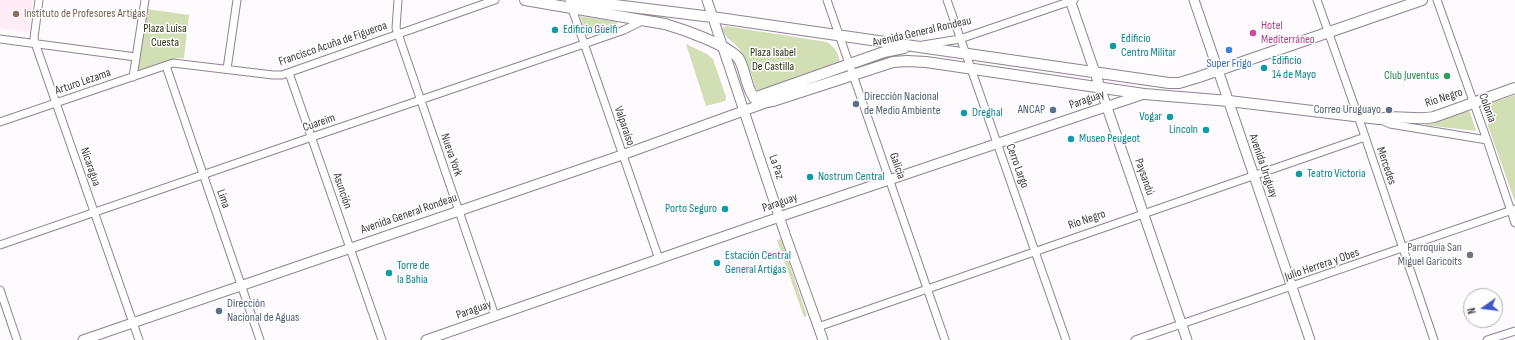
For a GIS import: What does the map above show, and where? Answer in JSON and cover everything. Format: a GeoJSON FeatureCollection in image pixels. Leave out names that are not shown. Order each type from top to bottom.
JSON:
{"type":"FeatureCollection","features":[{"type":"Feature","properties":{"kind":"main road"},"geometry":{"type":"LineString","coordinates":[[525,0],[572,2],[712,17],[840,37],[965,53],[1169,84],[1187,81],[1422,0]]}},
{"type":"Feature","properties":{"kind":"main road"},"geometry":{"type":"LineString","coordinates":[[572,2],[680,28],[722,46],[739,59],[754,98],[759,101],[768,102]]}},
{"type":"Feature","properties":{"kind":"main road","name":"Avenida General Rondeau"},"geometry":{"type":"LineString","coordinates":[[754,98],[884,52],[912,47]]}},
{"type":"Feature","properties":{"kind":"main road","name":"Avenida General Rondeau"},"geometry":{"type":"LineString","coordinates":[[768,102],[893,62],[907,61],[970,68],[1100,87]]}},
{"type":"Feature","properties":{"kind":"main road","name":"Río Negro"},"geometry":{"type":"LineString","coordinates":[[1100,87],[1144,94],[1229,101],[1379,119],[1389,116],[1424,119],[1515,88]]}},
{"type":"Feature","properties":{"kind":"street","name":"Nicaragua"},"geometry":{"type":"LineString","coordinates":[[39,0],[34,38],[35,43],[139,340]]}},
{"type":"Feature","properties":{"kind":"street"},"geometry":{"type":"LineString","coordinates":[[133,77],[145,0]]}},
{"type":"Feature","properties":{"kind":"street"},"geometry":{"type":"LineString","coordinates":[[227,69],[237,0]]}},
{"type":"Feature","properties":{"kind":"street","name":"Nueva York"},"geometry":{"type":"LineString","coordinates":[[398,0],[396,24],[398,34],[495,316]]}},
{"type":"Feature","properties":{"kind":"street"},"geometry":{"type":"LineString","coordinates":[[472,8],[473,0]]}},
{"type":"Feature","properties":{"kind":"street","name":"Francisco Acuña de Figueroa"},"geometry":{"type":"LineString","coordinates":[[170,64],[282,75],[495,0]]}},
{"type":"Feature","properties":{"kind":"street","name":"La Paz"},"geometry":{"type":"LineString","coordinates":[[707,0],[779,217],[823,340]]}},
{"type":"Feature","properties":{"kind":"street","name":"Galicia"},"geometry":{"type":"LineString","coordinates":[[827,0],[945,340]]}},
{"type":"Feature","properties":{"kind":"street","name":"Cerro Largo"},"geometry":{"type":"LineString","coordinates":[[947,0],[1066,340]]}},
{"type":"Feature","properties":{"kind":"street","name":"Avenida General Rondeau"},"geometry":{"type":"LineString","coordinates":[[912,47],[960,39],[1071,0]]}},
{"type":"Feature","properties":{"kind":"street","name":"Paysandú"},"geometry":{"type":"LineString","coordinates":[[1071,0],[1187,340]]}},
{"type":"Feature","properties":{"kind":"street","name":"Avenida Uruguay"},"geometry":{"type":"LineString","coordinates":[[1194,0],[1310,340]]}},
{"type":"Feature","properties":{"kind":"street","name":"Mercedes"},"geometry":{"type":"LineString","coordinates":[[1317,0],[1434,340]]}},
{"type":"Feature","properties":{"kind":"street","name":"Colonia"},"geometry":{"type":"LineString","coordinates":[[1436,0],[1513,210],[1515,223]]}},
{"type":"Feature","properties":{"kind":"street","name":"Valparaíso"},"geometry":{"type":"LineString","coordinates":[[572,2],[584,44],[659,259]]}},
{"type":"Feature","properties":{"kind":"street","name":"Cuareim"},"geometry":{"type":"LineString","coordinates":[[0,245],[584,44],[624,30],[644,20]]}},
{"type":"Feature","properties":{"kind":"street"},"geometry":{"type":"LineString","coordinates":[[0,39],[136,57]]}},
{"type":"Feature","properties":{"kind":"street","name":"Arturo Lezama"},"geometry":{"type":"LineString","coordinates":[[0,122],[170,64]]}},
{"type":"Feature","properties":{"kind":"street","name":"Lima"},"geometry":{"type":"LineString","coordinates":[[170,64],[203,175],[260,340]]}},
{"type":"Feature","properties":{"kind":"street","name":"Asunción"},"geometry":{"type":"LineString","coordinates":[[289,73],[382,340]]}},
{"type":"Feature","properties":{"kind":"street","name":"Paraguay"},"geometry":{"type":"LineString","coordinates":[[426,340],[779,217],[1144,94]]}},
{"type":"Feature","properties":{"kind":"street","name":"Avenida General Rondeau"},"geometry":{"type":"LineString","coordinates":[[743,111],[754,98]]}},
{"type":"Feature","properties":{"kind":"street","name":"Avenida General Rondeau"},"geometry":{"type":"LineString","coordinates":[[82,340],[622,155],[768,102]]}},
{"type":"Feature","properties":{"kind":"street"},"geometry":{"type":"LineString","coordinates":[[1379,119],[1390,124],[1487,140]]}},
{"type":"Feature","properties":{"kind":"street","name":"Río Negro"},"geometry":{"type":"LineString","coordinates":[[818,327],[1365,137]]}},
{"type":"Feature","properties":{"kind":"street","name":"Julio Herrera y Obes"},"geometry":{"type":"LineString","coordinates":[[1135,340],[1513,210]]}},
{"type":"Feature","properties":{"kind":"street"},"geometry":{"type":"LineString","coordinates":[[0,290],[17,340]]}},
{"type":"Feature","properties":{"kind":"street"},"geometry":{"type":"LineString","coordinates":[[1488,340],[1515,330]]}},
{"type":"Feature","properties":{"kind":"shaded area","name":"Instituto de Profesores Artigas"},"geometry":{"type":"Polygon","coordinates":[[[0,0],[33,0],[29,32],[0,28],[0,0]]]}},
{"type":"Feature","properties":{"kind":"green space","name":"Plaza Luisa Cuesta"},"geometry":{"type":"Polygon","coordinates":[[[147,9],[189,15],[184,58],[178,58],[140,71],[138,69],[147,9]]]}},
{"type":"Feature","properties":{"kind":"green space"},"geometry":{"type":"Polygon","coordinates":[[[580,16],[617,22],[617,25],[587,36],[580,16]]]}},
{"type":"Feature","properties":{"kind":"green space","name":"Plaza Isabel De Castilla"},"geometry":{"type":"Polygon","coordinates":[[[725,26],[827,42],[836,51],[840,63],[759,91],[756,89],[750,69],[743,55],[738,47],[723,32],[722,29],[725,26]]]}},
{"type":"Feature","properties":{"kind":"green space"},"geometry":{"type":"Polygon","coordinates":[[[686,44],[707,54],[713,59],[726,97],[725,101],[706,106],[686,44]]]}},
{"type":"Feature","properties":{"kind":"green space"},"geometry":{"type":"Polygon","coordinates":[[[1515,95],[1515,202],[1488,126],[1488,121],[1492,115],[1491,110],[1486,110],[1483,108],[1484,105],[1515,95]]]}},
{"type":"Feature","properties":{"kind":"green space"},"geometry":{"type":"Polygon","coordinates":[[[1468,111],[1470,112],[1476,131],[1425,125],[1425,124],[1468,111]]]}},
{"type":"Feature","properties":{"kind":"green space"},"geometry":{"type":"Polygon","coordinates":[[[781,239],[807,316],[804,317],[777,240],[781,239]]]}},
{"type":"Feature","properties":{"kind":"place","name":"Instituto de Profesores Artigas"},"geometry":{"type":"Point","coordinates":[16,14]}},
{"type":"Feature","properties":{"kind":"place","name":"Edificio Gûelfi"},"geometry":{"type":"Point","coordinates":[555,30]}},
{"type":"Feature","properties":{"kind":"place","name":"Hotel Mediterráneo"},"geometry":{"type":"Point","coordinates":[1253,33]}},
{"type":"Feature","properties":{"kind":"place","name":"Edificio Centro Militar"},"geometry":{"type":"Point","coordinates":[1113,46]}},
{"type":"Feature","properties":{"kind":"place","name":"Super Frigo"},"geometry":{"type":"Point","coordinates":[1229,50]}},
{"type":"Feature","properties":{"kind":"place","name":"Edificio 14 de Mayo"},"geometry":{"type":"Point","coordinates":[1264,68]}},
{"type":"Feature","properties":{"kind":"place","name":"Club Juventus"},"geometry":{"type":"Point","coordinates":[1447,76]}},
{"type":"Feature","properties":{"kind":"place","name":"Dirección Nacional de Medio Ambiente"},"geometry":{"type":"Point","coordinates":[856,104]}},
{"type":"Feature","properties":{"kind":"place","name":"ANCAP"},"geometry":{"type":"Point","coordinates":[1053,110]}},
{"type":"Feature","properties":{"kind":"place","name":"Correo Uruguayo"},"geometry":{"type":"Point","coordinates":[1389,110]}},
{"type":"Feature","properties":{"kind":"place","name":"Dreghal"},"geometry":{"type":"Point","coordinates":[964,113]}},
{"type":"Feature","properties":{"kind":"place","name":"Vogar"},"geometry":{"type":"Point","coordinates":[1170,117]}},
{"type":"Feature","properties":{"kind":"place","name":"Lincoln"},"geometry":{"type":"Point","coordinates":[1206,130]}},
{"type":"Feature","properties":{"kind":"place","name":"Museo Peugeot"},"geometry":{"type":"Point","coordinates":[1071,139]}},
{"type":"Feature","properties":{"kind":"place","name":"Teatro Victoria"},"geometry":{"type":"Point","coordinates":[1299,174]}},
{"type":"Feature","properties":{"kind":"place","name":"Nostrum Central"},"geometry":{"type":"Point","coordinates":[810,177]}},
{"type":"Feature","properties":{"kind":"place","name":"Porto Seguro"},"geometry":{"type":"Point","coordinates":[725,209]}},
{"type":"Feature","properties":{"kind":"place","name":"Parroquia San Miguel Garicoits"},"geometry":{"type":"Point","coordinates":[1470,255]}},
{"type":"Feature","properties":{"kind":"place","name":"Estación Central General Artigas"},"geometry":{"type":"Point","coordinates":[717,263]}},
{"type":"Feature","properties":{"kind":"place","name":"Torre de la Bahía"},"geometry":{"type":"Point","coordinates":[389,273]}},
{"type":"Feature","properties":{"kind":"place","name":"Dirección Nacional de Aguas"},"geometry":{"type":"Point","coordinates":[219,311]}}]}
